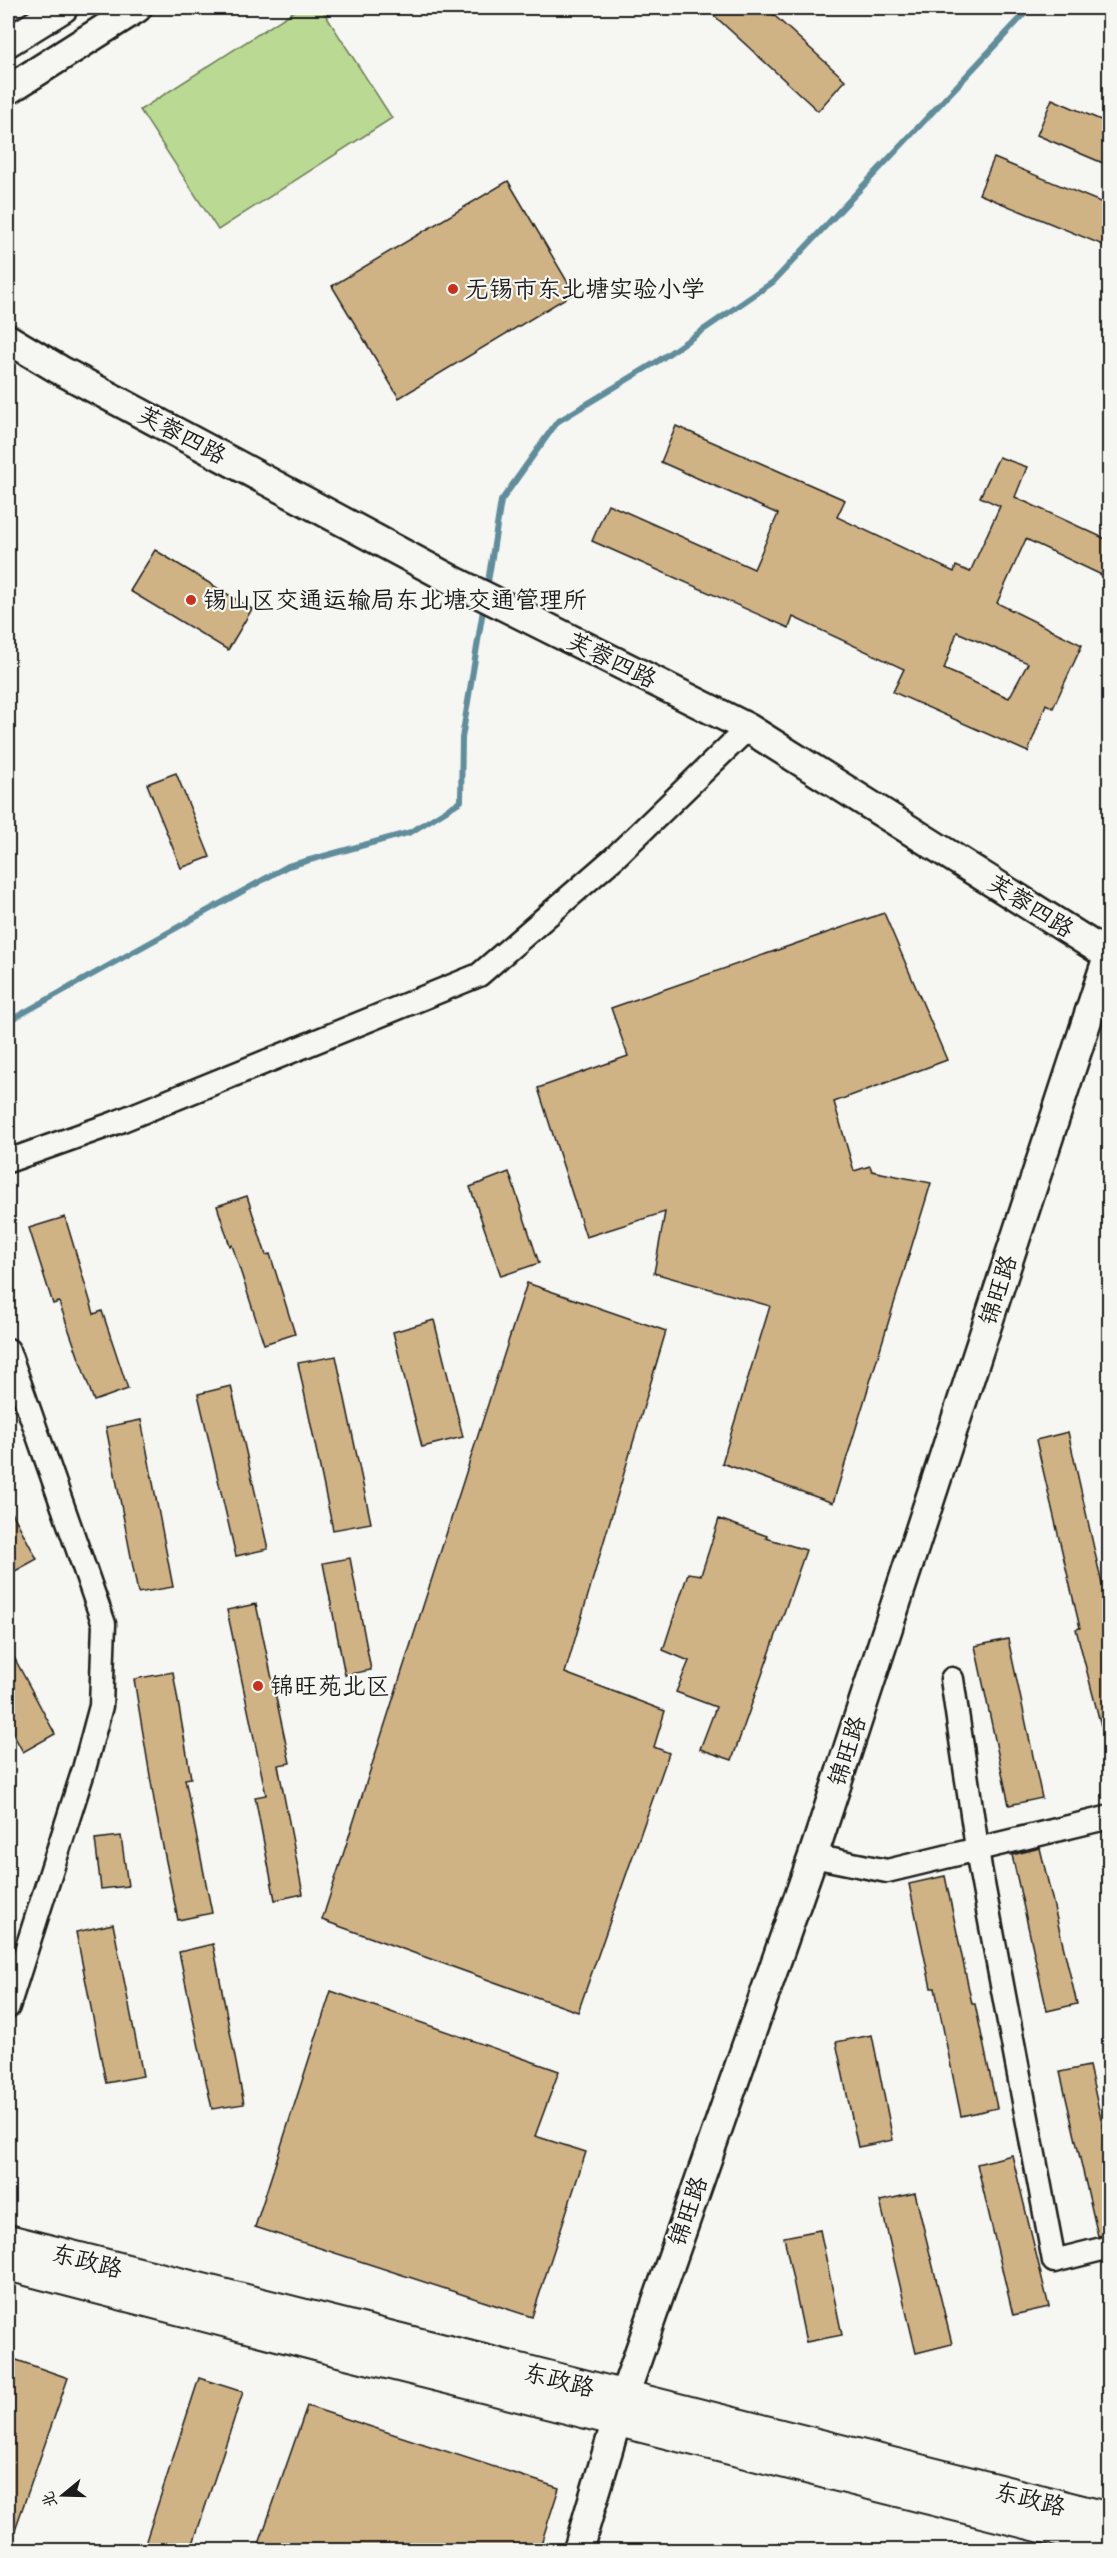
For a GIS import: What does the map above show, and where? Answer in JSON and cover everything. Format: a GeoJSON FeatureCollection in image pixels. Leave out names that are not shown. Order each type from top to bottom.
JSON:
{"type":"FeatureCollection","features":[{"type":"Feature","properties":{"kind":"main road","name":"东政路"},"geometry":{"type":"LineString","coordinates":[[8,2241],[621,2407],[1110,2543]]}},
{"type":"Feature","properties":{"kind":"main road","name":"东政路"},"geometry":{"type":"LineString","coordinates":[[8,2264],[343,2351],[621,2407],[1110,2519]]}},
{"type":"Feature","properties":{"kind":"street"},"geometry":{"type":"LineString","coordinates":[[8,42],[63,8]]}},
{"type":"Feature","properties":{"kind":"street"},"geometry":{"type":"LineString","coordinates":[[8,90],[137,8]]}},
{"type":"Feature","properties":{"kind":"street","name":"芙蓉四路"},"geometry":{"type":"LineString","coordinates":[[8,339],[70,375],[454,581],[748,728],[1109,954]]}},
{"type":"Feature","properties":{"kind":"street"},"geometry":{"type":"LineString","coordinates":[[8,1161],[126,1118],[479,975],[614,858],[748,728]]}},
{"type":"Feature","properties":{"kind":"street","name":"锦旺路"},"geometry":{"type":"LineString","coordinates":[[578,2550],[621,2407],[813,1856],[1109,954]]}},
{"type":"Feature","properties":{"kind":"street"},"geometry":{"type":"LineString","coordinates":[[8,1350],[104,1624],[101,1706],[81,1780],[8,2007]]}},
{"type":"Feature","properties":{"kind":"street"},"geometry":{"type":"LineString","coordinates":[[952,1679],[977,1849],[1054,2261],[1110,2247]]}},
{"type":"Feature","properties":{"kind":"street"},"geometry":{"type":"LineString","coordinates":[[813,1856],[887,1871],[1110,1817]]}},
{"type":"Feature","properties":{"kind":"green space"},"geometry":{"type":"Polygon","coordinates":[[[299,8],[321,8],[392,118],[218,230],[140,110],[299,8]]]}},
{"type":"Feature","properties":{"kind":"building"},"geometry":{"type":"Polygon","coordinates":[[[706,8],[766,8],[845,80],[818,111],[706,8]]]}},
{"type":"Feature","properties":{"kind":"building"},"geometry":{"type":"Polygon","coordinates":[[[1052,99],[1110,124],[1110,166],[1037,135],[1052,99]]]}},
{"type":"Feature","properties":{"kind":"building"},"geometry":{"type":"Polygon","coordinates":[[[994,158],[1110,206],[1110,248],[979,194],[994,158]]]}},
{"type":"Feature","properties":{"kind":"building","name":"无锡市东北塘实验小学"},"geometry":{"type":"Polygon","coordinates":[[[508,181],[574,293],[399,398],[332,286],[508,181]]]}},
{"type":"Feature","properties":{"kind":"building"},"geometry":{"type":"Polygon","coordinates":[[[676,426],[845,500],[837,517],[954,572],[956,566],[970,572],[1000,506],[980,497],[999,457],[1027,467],[1015,497],[1110,541],[1110,579],[1026,539],[997,603],[1082,645],[1053,708],[1046,704],[1028,752],[893,692],[904,669],[793,617],[789,628],[592,541],[608,504],[754,569],[778,514],[661,462],[676,426]],[[957,632],[944,669],[1009,698],[1028,663],[957,632]]]}},
{"type":"Feature","properties":{"kind":"building","name":"锡山区交通运输局东北塘交通管理所"},"geometry":{"type":"Polygon","coordinates":[[[155,550],[252,609],[228,650],[130,591],[155,550]]]}},
{"type":"Feature","properties":{"kind":"building"},"geometry":{"type":"Polygon","coordinates":[[[176,773],[210,857],[181,868],[147,784],[176,773]]]}},
{"type":"Feature","properties":{"kind":"building"},"geometry":{"type":"Polygon","coordinates":[[[884,913],[947,1060],[834,1102],[854,1171],[870,1166],[872,1171],[931,1183],[833,1503],[722,1463],[770,1306],[654,1273],[665,1212],[586,1237],[538,1088],[628,1056],[611,1008],[884,913]]]}},
{"type":"Feature","properties":{"kind":"building"},"geometry":{"type":"Polygon","coordinates":[[[509,1172],[539,1263],[501,1276],[470,1187],[509,1172]]]}},
{"type":"Feature","properties":{"kind":"building"},"geometry":{"type":"Polygon","coordinates":[[[247,1196],[266,1255],[270,1254],[295,1334],[264,1344],[217,1206],[247,1196]]]}},
{"type":"Feature","properties":{"kind":"building"},"geometry":{"type":"Polygon","coordinates":[[[65,1217],[94,1314],[102,1311],[128,1389],[94,1401],[59,1302],[53,1304],[29,1228],[65,1217]]]}},
{"type":"Feature","properties":{"kind":"building"},"geometry":{"type":"Polygon","coordinates":[[[527,1283],[666,1331],[565,1673],[665,1711],[654,1747],[669,1753],[578,2012],[322,1920],[527,1283]]]}},
{"type":"Feature","properties":{"kind":"building"},"geometry":{"type":"Polygon","coordinates":[[[434,1320],[463,1437],[422,1447],[393,1332],[434,1320]]]}},
{"type":"Feature","properties":{"kind":"building"},"geometry":{"type":"Polygon","coordinates":[[[336,1356],[371,1523],[333,1530],[298,1363],[336,1356]]]}},
{"type":"Feature","properties":{"kind":"building"},"geometry":{"type":"Polygon","coordinates":[[[231,1386],[268,1549],[236,1556],[198,1394],[231,1386]]]}},
{"type":"Feature","properties":{"kind":"building"},"geometry":{"type":"Polygon","coordinates":[[[141,1420],[173,1587],[138,1593],[106,1427],[141,1420]]]}},
{"type":"Feature","properties":{"kind":"building"},"geometry":{"type":"Polygon","coordinates":[[[1068,1432],[1110,1620],[1110,1737],[1104,1738],[1076,1629],[1080,1628],[1036,1440],[1068,1432]]]}},
{"type":"Feature","properties":{"kind":"building"},"geometry":{"type":"Polygon","coordinates":[[[8,1505],[37,1559],[8,1575],[8,1505]]]}},
{"type":"Feature","properties":{"kind":"building"},"geometry":{"type":"Polygon","coordinates":[[[719,1519],[767,1536],[766,1538],[806,1550],[732,1760],[700,1749],[716,1707],[676,1692],[689,1661],[663,1650],[688,1573],[701,1575],[719,1519]]]}},
{"type":"Feature","properties":{"kind":"building"},"geometry":{"type":"Polygon","coordinates":[[[350,1558],[371,1670],[345,1675],[323,1563],[350,1558]]]}},
{"type":"Feature","properties":{"kind":"building"},"geometry":{"type":"Polygon","coordinates":[[[256,1604],[290,1763],[278,1765],[303,1894],[275,1900],[255,1797],[266,1795],[227,1610],[256,1604]]]}},
{"type":"Feature","properties":{"kind":"building"},"geometry":{"type":"Polygon","coordinates":[[[1008,1639],[1042,1798],[1009,1805],[975,1646],[1008,1639]]]}},
{"type":"Feature","properties":{"kind":"building"},"geometry":{"type":"Polygon","coordinates":[[[8,1646],[55,1734],[23,1752],[8,1724],[8,1646]]]}},
{"type":"Feature","properties":{"kind":"building"},"geometry":{"type":"Polygon","coordinates":[[[173,1672],[191,1778],[185,1779],[212,1913],[178,1920],[156,1812],[134,1679],[173,1672]]]}},
{"type":"Feature","properties":{"kind":"building"},"geometry":{"type":"Polygon","coordinates":[[[121,1836],[128,1886],[101,1889],[95,1839],[121,1836]]]}},
{"type":"Feature","properties":{"kind":"building"},"geometry":{"type":"Polygon","coordinates":[[[1040,1848],[1077,2004],[1047,2011],[1012,1855],[1040,1848]]]}},
{"type":"Feature","properties":{"kind":"building"},"geometry":{"type":"Polygon","coordinates":[[[945,1876],[997,2108],[961,2116],[935,1988],[931,1988],[909,1884],[945,1876]]]}},
{"type":"Feature","properties":{"kind":"building"},"geometry":{"type":"Polygon","coordinates":[[[113,1924],[143,2076],[106,2083],[76,1932],[113,1924]]]}},
{"type":"Feature","properties":{"kind":"building"},"geometry":{"type":"Polygon","coordinates":[[[213,1944],[244,2104],[212,2109],[179,1952],[213,1944]]]}},
{"type":"Feature","properties":{"kind":"building"},"geometry":{"type":"Polygon","coordinates":[[[331,1991],[559,2071],[535,2136],[586,2152],[532,2317],[255,2227],[331,1991]]]}},
{"type":"Feature","properties":{"kind":"building"},"geometry":{"type":"Polygon","coordinates":[[[872,2035],[893,2140],[858,2147],[836,2042],[872,2035]]]}},
{"type":"Feature","properties":{"kind":"building"},"geometry":{"type":"Polygon","coordinates":[[[1089,2066],[1110,2159],[1110,2234],[1098,2236],[1060,2072],[1089,2066]]]}},
{"type":"Feature","properties":{"kind":"building"},"geometry":{"type":"Polygon","coordinates":[[[1012,2155],[1049,2307],[1013,2315],[977,2164],[1012,2155]]]}},
{"type":"Feature","properties":{"kind":"building"},"geometry":{"type":"Polygon","coordinates":[[[915,2193],[952,2344],[916,2353],[880,2201],[915,2193]]]}},
{"type":"Feature","properties":{"kind":"building"},"geometry":{"type":"Polygon","coordinates":[[[820,2230],[842,2335],[806,2342],[784,2237],[820,2230]]]}},
{"type":"Feature","properties":{"kind":"building"},"geometry":{"type":"Polygon","coordinates":[[[8,2357],[68,2378],[10,2544],[8,2544],[8,2357]]]}},
{"type":"Feature","properties":{"kind":"building"},"geometry":{"type":"Polygon","coordinates":[[[199,2378],[243,2392],[191,2550],[143,2550],[199,2378]]]}},
{"type":"Feature","properties":{"kind":"building"},"geometry":{"type":"Polygon","coordinates":[[[307,2406],[559,2488],[539,2550],[257,2550],[307,2406]]]}},
{"type":"Feature","properties":{"kind":"waterway"},"geometry":{"type":"LineString","coordinates":[[487,588],[501,501],[557,422],[658,361],[773,282],[1030,8]]}},
{"type":"Feature","properties":{"kind":"waterway"},"geometry":{"type":"LineString","coordinates":[[8,1018],[16,1017],[288,866],[411,832],[461,801],[462,738],[484,604]]}},
{"type":"Feature","properties":{"kind":"place","name":"无锡市东北塘实验小学"},"geometry":{"type":"Point","coordinates":[453,289]}},
{"type":"Feature","properties":{"kind":"place","name":"锡山区交通运输局东北塘交通管理所"},"geometry":{"type":"Point","coordinates":[191,600]}},
{"type":"Feature","properties":{"kind":"place","name":"锦旺苑北区"},"geometry":{"type":"Point","coordinates":[258,1686]}}]}
